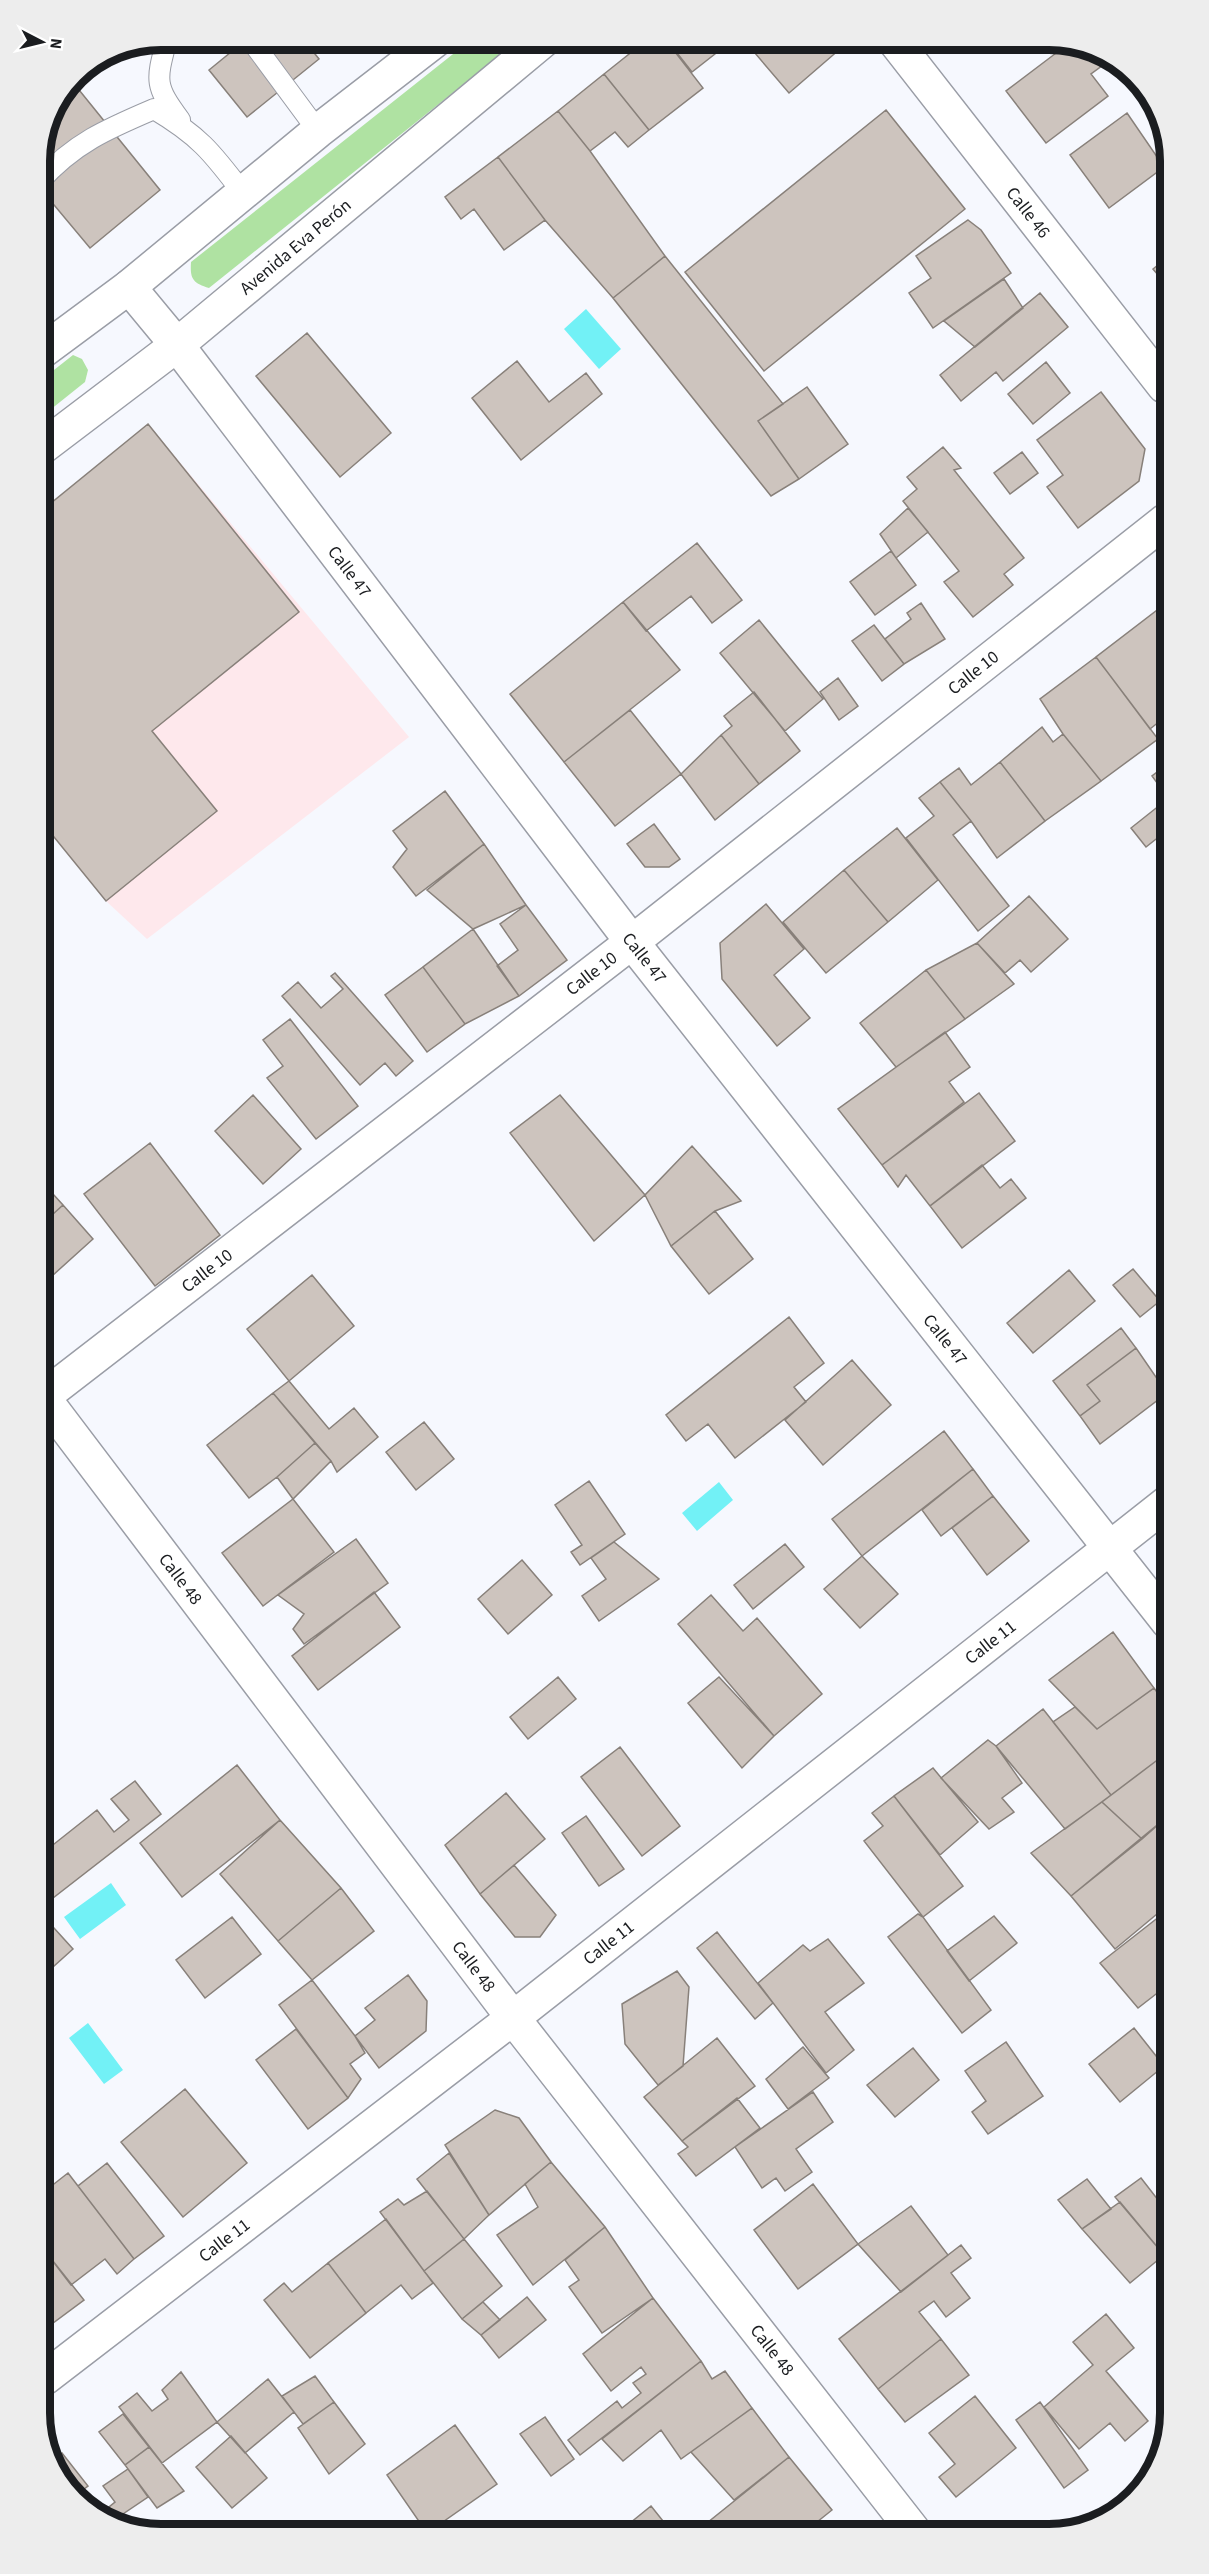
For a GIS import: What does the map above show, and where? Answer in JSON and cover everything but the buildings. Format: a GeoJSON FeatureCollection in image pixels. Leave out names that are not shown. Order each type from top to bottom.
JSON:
{"type":"FeatureCollection","features":[{"type":"Feature","properties":{"kind":"street"},"geometry":{"type":"LineString","coordinates":[[50,340],[129,287],[318,130],[423,50]]}},
{"type":"Feature","properties":{"kind":"street","name":"Avenida Eva Perón"},"geometry":{"type":"LineString","coordinates":[[50,441],[177,345],[531,50]]}},
{"type":"Feature","properties":{"kind":"street","name":"Calle 46"},"geometry":{"type":"LineString","coordinates":[[902,50],[1160,381]]}},
{"type":"Feature","properties":{"kind":"street","name":"Calle 47"},"geometry":{"type":"LineString","coordinates":[[129,287],[177,345],[632,942],[1160,1612]]}},
{"type":"Feature","properties":{"kind":"street","name":"Calle 10"},"geometry":{"type":"LineString","coordinates":[[50,1392],[632,942],[1160,525]]}},
{"type":"Feature","properties":{"kind":"street","name":"Calle 48"},"geometry":{"type":"LineString","coordinates":[[50,1406],[513,2018],[908,2524]]}},
{"type":"Feature","properties":{"kind":"street","name":"Calle 11"},"geometry":{"type":"LineString","coordinates":[[50,2374],[513,2018],[1160,1509]]}},
{"type":"Feature","properties":{"kind":"lane"},"geometry":{"type":"LineString","coordinates":[[164,50],[159,72],[162,95],[185,127]]}},
{"type":"Feature","properties":{"kind":"lane"},"geometry":{"type":"LineString","coordinates":[[258,50],[318,130]]}},
{"type":"Feature","properties":{"kind":"lane"},"geometry":{"type":"LineString","coordinates":[[50,170],[96,134],[154,109],[185,127],[209,148],[242,192]]}},
{"type":"Feature","properties":{"kind":"shaded area"},"geometry":{"type":"Polygon","coordinates":[[[148,424],[409,737],[147,939],[106,901],[50,832],[50,504],[148,424]]]}},
{"type":"Feature","properties":{"kind":"green space"},"geometry":{"type":"Polygon","coordinates":[[[458,50],[506,50],[209,288],[193,279],[191,262],[458,50]]]}},
{"type":"Feature","properties":{"kind":"green space"},"geometry":{"type":"Polygon","coordinates":[[[73,355],[82,359],[88,370],[85,382],[50,410],[50,373],[73,355]]]}},
{"type":"Feature","properties":{"kind":"water"},"geometry":{"type":"Polygon","coordinates":[[[586,309],[621,349],[599,369],[564,329],[586,309]]]}},
{"type":"Feature","properties":{"kind":"water"},"geometry":{"type":"Polygon","coordinates":[[[719,1482],[733,1500],[697,1531],[682,1513],[719,1482]]]}},
{"type":"Feature","properties":{"kind":"water"},"geometry":{"type":"Polygon","coordinates":[[[111,1883],[126,1905],[80,1939],[64,1917],[111,1883]]]}},
{"type":"Feature","properties":{"kind":"water"},"geometry":{"type":"Polygon","coordinates":[[[88,2023],[123,2070],[104,2084],[69,2038],[88,2023]]]}}]}
